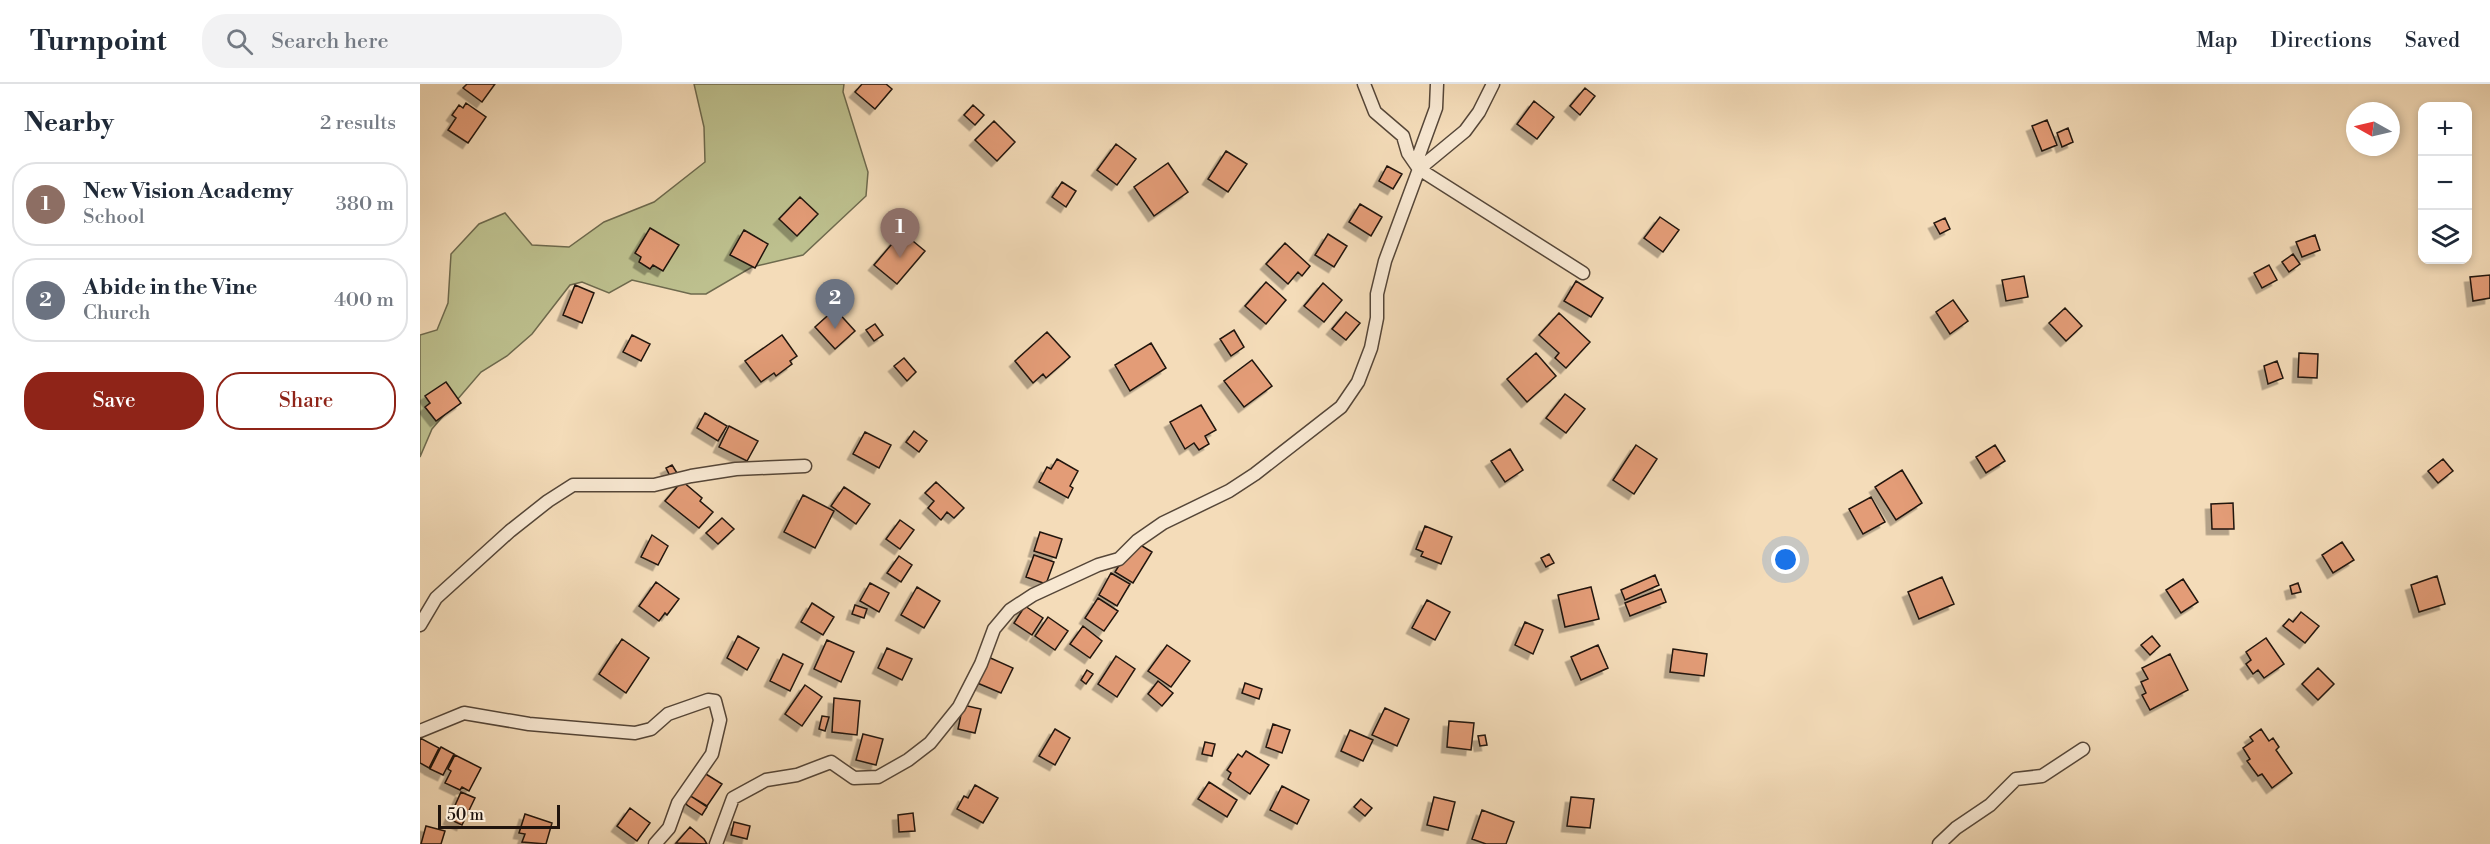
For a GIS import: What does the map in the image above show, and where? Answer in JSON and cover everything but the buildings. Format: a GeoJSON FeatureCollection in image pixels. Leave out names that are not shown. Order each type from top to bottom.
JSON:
{"type":"FeatureCollection","features":[{"type":"Feature","properties":{"kind":"street"},"geometry":{"type":"LineString","coordinates":[[1364,84],[1375,112],[1403,136],[1408,153],[1418,166],[1583,273]]}},
{"type":"Feature","properties":{"kind":"street"},"geometry":{"type":"LineString","coordinates":[[716,844],[733,798],[766,780],[797,775],[831,762],[854,778],[878,777],[908,760],[930,743],[959,707],[981,664],[994,628],[1010,610],[1033,596],[1098,565],[1119,559],[1163,523],[1220,495],[1255,474],[1341,407],[1358,382],[1371,348],[1377,318],[1377,294],[1385,261],[1436,108],[1437,84]]}},
{"type":"Feature","properties":{"kind":"street"},"geometry":{"type":"LineString","coordinates":[[1418,166],[1465,131],[1479,112],[1493,84]]}},
{"type":"Feature","properties":{"kind":"street"},"geometry":{"type":"LineString","coordinates":[[420,625],[436,598],[461,578],[510,531],[548,501],[573,485],[654,485],[736,469],[805,466]]}},
{"type":"Feature","properties":{"kind":"street"},"geometry":{"type":"LineString","coordinates":[[420,731],[464,713],[529,724],[635,733],[651,729],[668,714],[708,700],[715,701],[720,720],[712,754],[678,803],[669,828],[655,844]]}},
{"type":"Feature","properties":{"kind":"street"},"geometry":{"type":"LineString","coordinates":[[1940,844],[1956,828],[1990,805],[2016,779],[2042,776],[2083,749]]}},
{"type":"Feature","properties":{"kind":"green space"},"geometry":{"type":"Polygon","coordinates":[[[694,84],[844,84],[843,92],[868,172],[866,196],[803,255],[752,267],[706,294],[691,294],[632,280],[609,293],[582,282],[570,285],[532,334],[507,356],[481,372],[432,429],[420,457],[420,335],[437,330],[448,303],[451,254],[479,224],[505,213],[532,245],[569,247],[604,222],[654,202],[705,162],[704,127],[694,84]]]}},
{"type":"Feature","properties":{"kind":"place","name":"New Vision Academy"},"geometry":{"type":"Point","coordinates":[900,258]}},
{"type":"Feature","properties":{"kind":"place","name":"Abide in the Vine"},"geometry":{"type":"Point","coordinates":[835,329]}}]}
